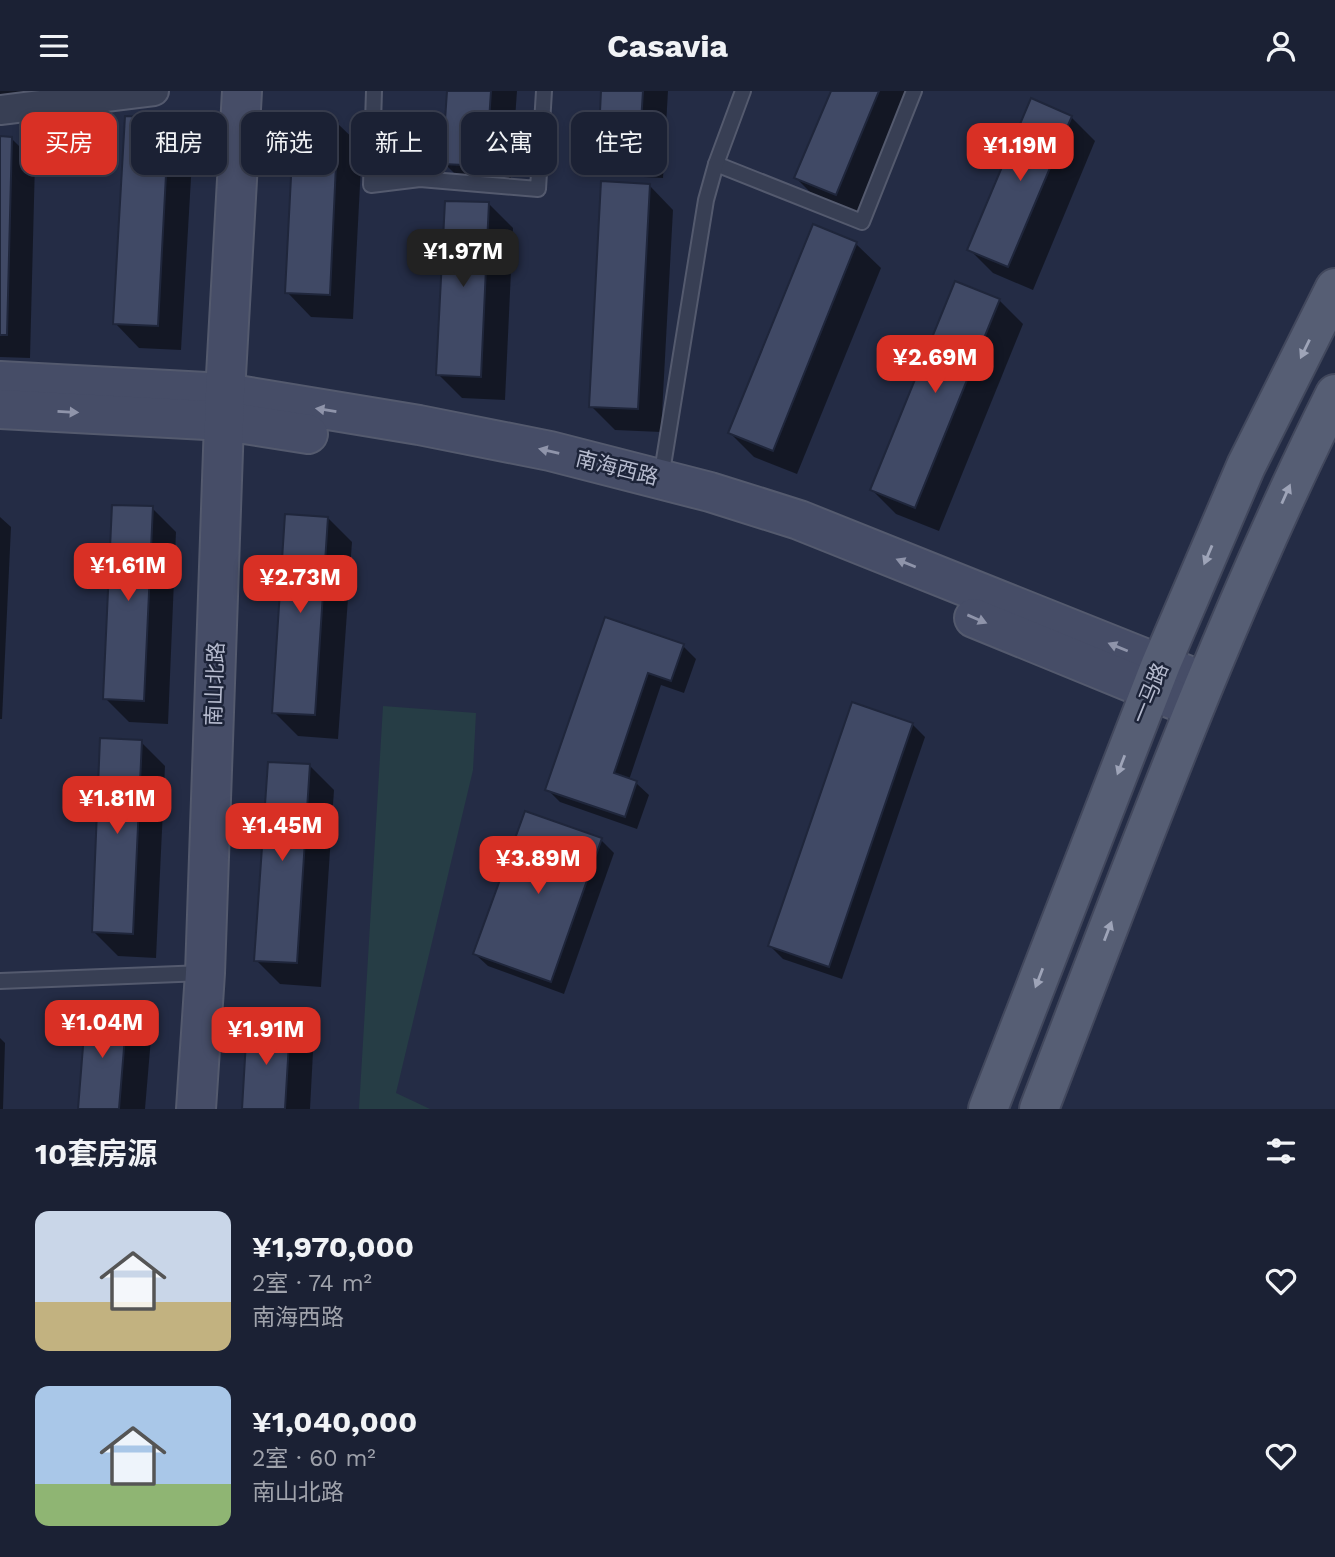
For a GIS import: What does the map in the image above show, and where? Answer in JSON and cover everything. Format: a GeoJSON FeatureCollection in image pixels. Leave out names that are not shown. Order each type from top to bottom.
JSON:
{"type":"FeatureCollection","features":[{"type":"Feature","properties":{"kind":"main road","name":"一马路"},"geometry":{"type":"LineString","coordinates":[[988,1109],[1155,678],[1246,466],[1335,288]]}},
{"type":"Feature","properties":{"kind":"main road"},"geometry":{"type":"LineString","coordinates":[[1039,1109],[1199,695],[1289,486],[1335,394]]}},
{"type":"Feature","properties":{"kind":"street"},"geometry":{"type":"LineString","coordinates":[[0,110],[154,91]]}},
{"type":"Feature","properties":{"kind":"street","name":"南山北路"},"geometry":{"type":"LineString","coordinates":[[196,1109],[205,973],[225,407],[242,91]]}},
{"type":"Feature","properties":{"kind":"street","name":"南海西路"},"geometry":{"type":"LineString","coordinates":[[0,381],[225,407],[419,425],[550,451],[661,479],[799,520],[1155,678]]}},
{"type":"Feature","properties":{"kind":"street","name":"南海西路"},"geometry":{"type":"LineString","coordinates":[[0,409],[225,407],[572,482],[779,538],[1199,695]]}},
{"type":"Feature","properties":{"kind":"lane"},"geometry":{"type":"LineString","coordinates":[[373,91],[371,185],[420,179],[538,188],[544,91]]}},
{"type":"Feature","properties":{"kind":"lane"},"geometry":{"type":"LineString","coordinates":[[661,479],[706,200],[716,164],[743,91]]}},
{"type":"Feature","properties":{"kind":"lane"},"geometry":{"type":"LineString","coordinates":[[716,164],[862,222],[914,91]]}},
{"type":"Feature","properties":{"kind":"lane"},"geometry":{"type":"LineString","coordinates":[[0,981],[205,973]]}},
{"type":"Feature","properties":{"kind":"shaded area"},"geometry":{"type":"Polygon","coordinates":[[[383,706],[476,713],[473,770],[396,1093],[430,1109],[359,1109],[383,706]]]}},
{"type":"Feature","properties":{"kind":"building"},"geometry":{"type":"Polygon","coordinates":[[[447,91],[491,91],[490,112],[461,112],[461,165],[447,164],[447,91]]]}},
{"type":"Feature","properties":{"kind":"building"},"geometry":{"type":"Polygon","coordinates":[[[601,91],[643,91],[642,112],[600,112],[601,91]]]}},
{"type":"Feature","properties":{"kind":"building"},"geometry":{"type":"Polygon","coordinates":[[[831,91],[879,91],[836,195],[794,178],[831,91]]]}},
{"type":"Feature","properties":{"kind":"building"},"geometry":{"type":"Polygon","coordinates":[[[1031,98],[1072,116],[1008,267],[967,250],[1031,98]]]}},
{"type":"Feature","properties":{"kind":"building"},"geometry":{"type":"Polygon","coordinates":[[[125,116],[131,116],[131,175],[166,175],[158,326],[113,324],[125,116]]]}},
{"type":"Feature","properties":{"kind":"building"},"geometry":{"type":"Polygon","coordinates":[[[0,136],[12,137],[7,335],[0,335],[0,136]]]}},
{"type":"Feature","properties":{"kind":"building"},"geometry":{"type":"Polygon","coordinates":[[[291,175],[336,175],[330,295],[285,293],[291,175]]]}},
{"type":"Feature","properties":{"kind":"building"},"geometry":{"type":"Polygon","coordinates":[[[601,181],[650,184],[638,409],[589,407],[601,181]]]}},
{"type":"Feature","properties":{"kind":"building"},"geometry":{"type":"Polygon","coordinates":[[[445,201],[489,202],[481,377],[436,375],[445,201]]]}},
{"type":"Feature","properties":{"kind":"building"},"geometry":{"type":"Polygon","coordinates":[[[813,224],[857,242],[773,451],[728,433],[813,224]]]}},
{"type":"Feature","properties":{"kind":"building"},"geometry":{"type":"Polygon","coordinates":[[[955,281],[1000,299],[915,508],[870,490],[955,281]]]}},
{"type":"Feature","properties":{"kind":"building"},"geometry":{"type":"Polygon","coordinates":[[[112,505],[153,506],[144,701],[103,699],[112,505]]]}},
{"type":"Feature","properties":{"kind":"building"},"geometry":{"type":"Polygon","coordinates":[[[285,514],[328,517],[315,715],[272,713],[285,514]]]}},
{"type":"Feature","properties":{"kind":"building"},"geometry":{"type":"Polygon","coordinates":[[[605,617],[684,644],[671,681],[648,673],[614,773],[637,781],[625,817],[545,790],[605,617]]]}},
{"type":"Feature","properties":{"kind":"building"},"geometry":{"type":"Polygon","coordinates":[[[852,702],[913,723],[829,967],[768,946],[852,702]]]}},
{"type":"Feature","properties":{"kind":"building"},"geometry":{"type":"Polygon","coordinates":[[[100,738],[142,740],[133,934],[92,932],[100,738]]]}},
{"type":"Feature","properties":{"kind":"building"},"geometry":{"type":"Polygon","coordinates":[[[268,762],[310,764],[297,963],[254,961],[268,762]]]}},
{"type":"Feature","properties":{"kind":"building"},"geometry":{"type":"Polygon","coordinates":[[[525,811],[602,838],[551,982],[473,954],[525,811]]]}},
{"type":"Feature","properties":{"kind":"building"},"geometry":{"type":"Polygon","coordinates":[[[86,1009],[127,1012],[119,1109],[78,1109],[86,1009]]]}},
{"type":"Feature","properties":{"kind":"building"},"geometry":{"type":"Polygon","coordinates":[[[247,1024],[290,1026],[285,1109],[242,1109],[247,1024]]]}}]}
